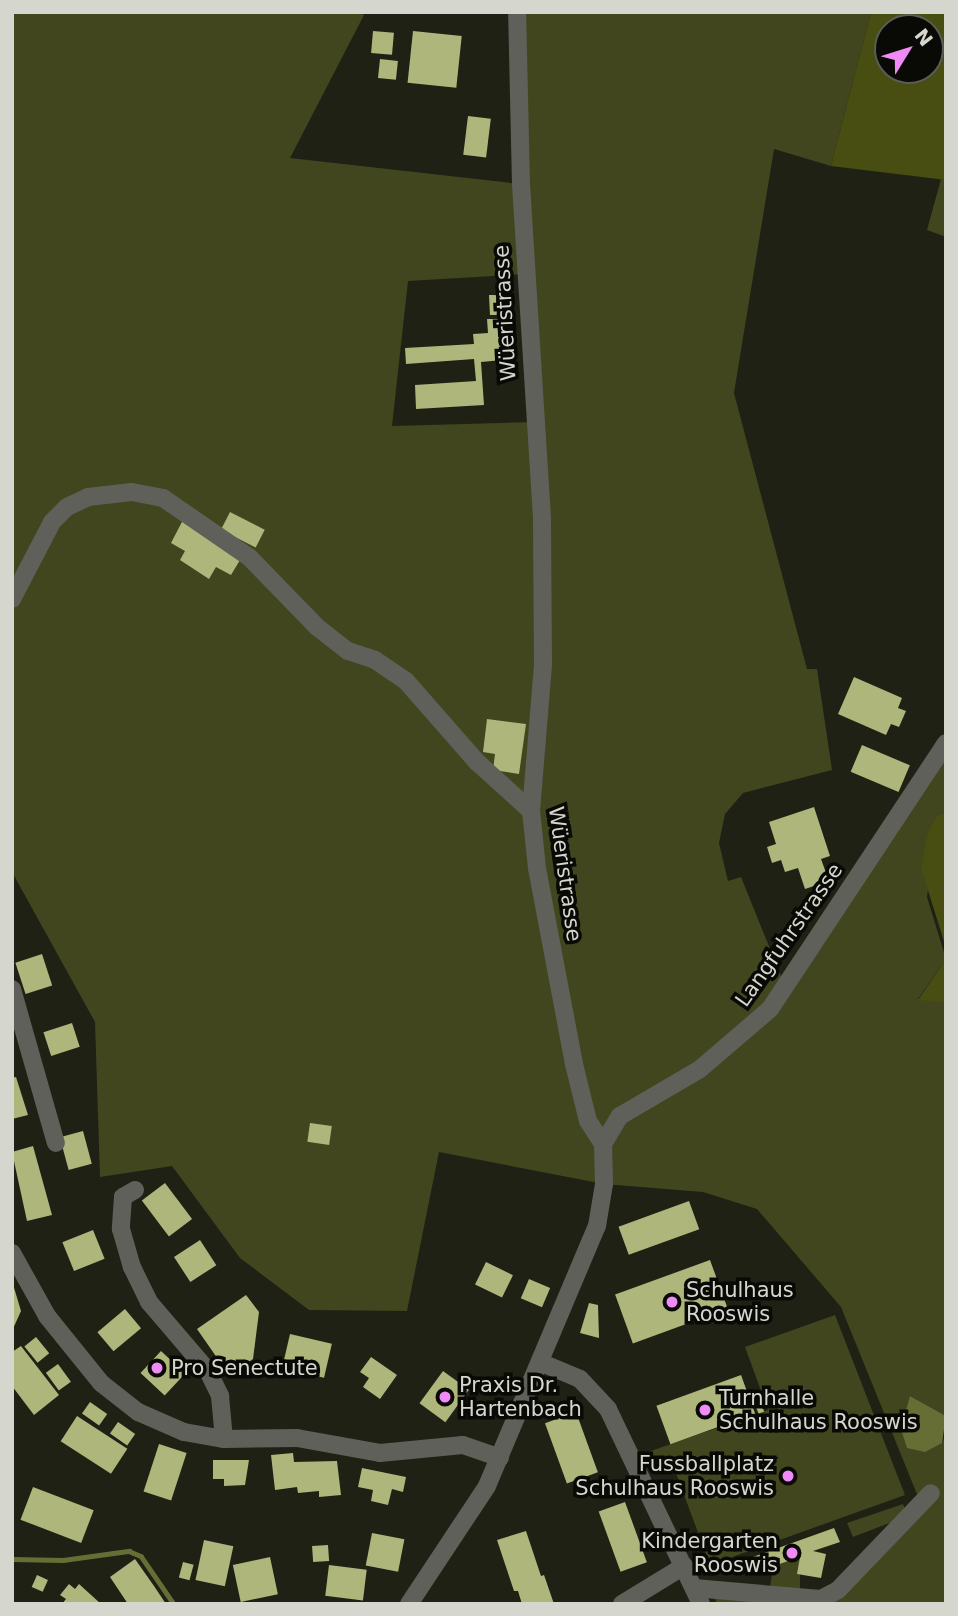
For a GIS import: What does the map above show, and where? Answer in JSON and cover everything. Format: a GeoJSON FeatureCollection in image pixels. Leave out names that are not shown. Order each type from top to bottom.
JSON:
{"type":"FeatureCollection","features":[{"type":"Feature","properties":{"kind":"street","name":"Wüeristrasse"},"geometry":{"type":"LineString","coordinates":[[409,1604],[477,1504],[500,1458],[542,1363],[597,1226],[604,1184],[603,1144],[589,1121],[574,1064],[537,868],[531,811],[544,664],[542,518],[521,184],[517,12]]}},
{"type":"Feature","properties":{"kind":"street"},"geometry":{"type":"LineString","coordinates":[[12,599],[52,522],[67,507],[88,497],[132,492],[163,498],[249,558],[317,627],[348,651],[376,660],[406,681],[485,770],[531,811]]}},
{"type":"Feature","properties":{"kind":"street","name":"Langfuhrstrasse"},"geometry":{"type":"LineString","coordinates":[[603,1144],[620,1116],[700,1069],[770,1009],[946,743]]}},
{"type":"Feature","properties":{"kind":"street"},"geometry":{"type":"LineString","coordinates":[[12,989],[56,1143]]}},
{"type":"Feature","properties":{"kind":"street"},"geometry":{"type":"LineString","coordinates":[[135,1190],[123,1197],[121,1229],[132,1267],[149,1302],[208,1371],[220,1396],[224,1439]]}},
{"type":"Feature","properties":{"kind":"street"},"geometry":{"type":"LineString","coordinates":[[12,1253],[47,1316],[101,1382],[138,1412],[184,1432],[224,1439],[297,1438],[389,1453],[463,1445],[500,1458]]}},
{"type":"Feature","properties":{"kind":"street"},"geometry":{"type":"LineString","coordinates":[[542,1363],[579,1379],[608,1409],[698,1596],[821,1600],[838,1590],[932,1493]]}},
{"type":"Feature","properties":{"kind":"street"},"geometry":{"type":"LineString","coordinates":[[622,1604],[684,1566]]}},
{"type":"Feature","properties":{"kind":"shaded area"},"geometry":{"type":"Polygon","coordinates":[[[12,12],[358,12],[364,15],[290,158],[520,184],[517,12],[871,12],[831,166],[774,149],[734,393],[807,669],[817,669],[832,770],[743,793],[725,814],[719,843],[728,881],[741,877],[781,976],[789,982],[946,743],[946,811],[938,815],[927,897],[946,959],[918,999],[946,1003],[946,1416],[910,1396],[942,1443],[946,1432],[946,1604],[717,1604],[712,1589],[821,1599],[921,1504],[841,1307],[757,1209],[703,1192],[604,1184],[439,1152],[407,1311],[309,1310],[240,1258],[172,1166],[100,1177],[95,1022],[12,872],[12,12]],[[525,274],[408,281],[392,426],[533,422],[525,274]]]}},
{"type":"Feature","properties":{"kind":"shaded area"},"geometry":{"type":"Polygon","coordinates":[[[871,12],[946,12],[946,180],[831,166],[871,12]]]}},
{"type":"Feature","properties":{"kind":"shaded area"},"geometry":{"type":"Polygon","coordinates":[[[941,179],[946,180],[946,237],[927,230],[941,179]]]}},
{"type":"Feature","properties":{"kind":"shaded area"},"geometry":{"type":"Polygon","coordinates":[[[946,811],[946,948],[921,868],[928,832],[938,815],[946,811]]]}},
{"type":"Feature","properties":{"kind":"shaded area"},"geometry":{"type":"Polygon","coordinates":[[[946,959],[946,1003],[918,1000],[946,959]]]}},
{"type":"Feature","properties":{"kind":"shaded area","name":"Fussballplatz Schulhaus Rooswis"},"geometry":{"type":"Polygon","coordinates":[[[835,1315],[905,1495],[710,1565],[670,1457],[652,1463],[648,1452],[768,1410],[745,1347],[835,1315]]]}},
{"type":"Feature","properties":{"kind":"shaded area"},"geometry":{"type":"Polygon","coordinates":[[[910,1396],[946,1416],[942,1443],[925,1452],[907,1448],[901,1429],[910,1396]]]}},
{"type":"Feature","properties":{"kind":"shaded area"},"geometry":{"type":"Polygon","coordinates":[[[903,1504],[905,1509],[892,1522],[853,1537],[847,1523],[903,1504]]]}},
{"type":"Feature","properties":{"kind":"shaded area"},"geometry":{"type":"Polygon","coordinates":[[[800,1557],[800,1591],[770,1588],[773,1566],[800,1557]]]}},
{"type":"Feature","properties":{"kind":"building"},"geometry":{"type":"Polygon","coordinates":[[[373,31],[394,33],[392,55],[371,53],[373,31]]]}},
{"type":"Feature","properties":{"kind":"building"},"geometry":{"type":"Polygon","coordinates":[[[413,31],[462,36],[456,88],[408,83],[413,31]]]}},
{"type":"Feature","properties":{"kind":"building"},"geometry":{"type":"Polygon","coordinates":[[[380,59],[398,61],[396,80],[378,78],[380,59]]]}},
{"type":"Feature","properties":{"kind":"building"},"geometry":{"type":"Polygon","coordinates":[[[468,116],[491,119],[486,158],[463,155],[468,116]]]}},
{"type":"Feature","properties":{"kind":"building"},"geometry":{"type":"Polygon","coordinates":[[[489,295],[499,295],[501,315],[490,315],[489,295]]]}},
{"type":"Feature","properties":{"kind":"building"},"geometry":{"type":"Polygon","coordinates":[[[487,319],[500,319],[503,360],[481,362],[484,405],[416,409],[415,385],[476,381],[474,359],[406,364],[405,348],[474,344],[473,334],[488,333],[487,319]]]}},
{"type":"Feature","properties":{"kind":"building"},"geometry":{"type":"Polygon","coordinates":[[[230,512],[265,530],[256,548],[221,530],[230,512]]]}},
{"type":"Feature","properties":{"kind":"building"},"geometry":{"type":"Polygon","coordinates":[[[184,518],[243,555],[231,575],[216,567],[209,579],[180,560],[185,551],[171,543],[184,518]]]}},
{"type":"Feature","properties":{"kind":"building"},"geometry":{"type":"Polygon","coordinates":[[[854,677],[902,698],[898,708],[906,711],[899,727],[891,724],[886,735],[838,714],[854,677]]]}},
{"type":"Feature","properties":{"kind":"building"},"geometry":{"type":"Polygon","coordinates":[[[487,719],[526,724],[519,774],[493,770],[495,754],[483,752],[487,719]]]}},
{"type":"Feature","properties":{"kind":"building"},"geometry":{"type":"Polygon","coordinates":[[[862,745],[910,765],[899,792],[851,772],[862,745]]]}},
{"type":"Feature","properties":{"kind":"building"},"geometry":{"type":"Polygon","coordinates":[[[814,807],[830,856],[821,859],[829,881],[805,889],[798,868],[785,872],[781,860],[772,863],[767,847],[776,844],[769,822],[814,807]]]}},
{"type":"Feature","properties":{"kind":"building"},"geometry":{"type":"Polygon","coordinates":[[[42,954],[52,985],[26,994],[15,963],[42,954]]]}},
{"type":"Feature","properties":{"kind":"building"},"geometry":{"type":"Polygon","coordinates":[[[72,1023],[80,1047],[51,1056],[43,1032],[72,1023]]]}},
{"type":"Feature","properties":{"kind":"building"},"geometry":{"type":"Polygon","coordinates":[[[16,1077],[28,1115],[12,1119],[12,1078],[16,1077]]]}},
{"type":"Feature","properties":{"kind":"building"},"geometry":{"type":"Polygon","coordinates":[[[310,1123],[332,1126],[329,1145],[307,1142],[310,1123]]]}},
{"type":"Feature","properties":{"kind":"building"},"geometry":{"type":"Polygon","coordinates":[[[83,1131],[92,1164],[69,1170],[60,1137],[83,1131]]]}},
{"type":"Feature","properties":{"kind":"building"},"geometry":{"type":"Polygon","coordinates":[[[33,1146],[52,1215],[27,1221],[12,1152],[33,1146]]]}},
{"type":"Feature","properties":{"kind":"building"},"geometry":{"type":"Polygon","coordinates":[[[165,1183],[192,1219],[169,1236],[142,1200],[165,1183]]]}},
{"type":"Feature","properties":{"kind":"building"},"geometry":{"type":"Polygon","coordinates":[[[689,1201],[699,1229],[629,1255],[619,1227],[689,1201]]]}},
{"type":"Feature","properties":{"kind":"building"},"geometry":{"type":"Polygon","coordinates":[[[93,1230],[105,1259],[74,1271],[62,1242],[93,1230]]]}},
{"type":"Feature","properties":{"kind":"building"},"geometry":{"type":"Polygon","coordinates":[[[200,1240],[216,1265],[190,1282],[174,1257],[200,1240]]]}},
{"type":"Feature","properties":{"kind":"building","name":"Schulhaus Rooswis"},"geometry":{"type":"Polygon","coordinates":[[[710,1260],[728,1309],[633,1343],[615,1295],[710,1260]]]}},
{"type":"Feature","properties":{"kind":"building"},"geometry":{"type":"Polygon","coordinates":[[[486,1262],[513,1275],[502,1298],[475,1284],[486,1262]]]}},
{"type":"Feature","properties":{"kind":"building"},"geometry":{"type":"Polygon","coordinates":[[[529,1279],[550,1288],[542,1307],[521,1298],[529,1279]]]}},
{"type":"Feature","properties":{"kind":"building"},"geometry":{"type":"Polygon","coordinates":[[[12,1281],[21,1311],[12,1331],[12,1281]]]}},
{"type":"Feature","properties":{"kind":"building"},"geometry":{"type":"Polygon","coordinates":[[[246,1295],[259,1312],[253,1359],[229,1375],[197,1329],[246,1295]]]}},
{"type":"Feature","properties":{"kind":"building"},"geometry":{"type":"Polygon","coordinates":[[[589,1303],[598,1305],[599,1338],[580,1333],[589,1303]]]}},
{"type":"Feature","properties":{"kind":"building"},"geometry":{"type":"Polygon","coordinates":[[[125,1309],[141,1328],[113,1351],[97,1332],[125,1309]]]}},
{"type":"Feature","properties":{"kind":"building"},"geometry":{"type":"Polygon","coordinates":[[[290,1334],[332,1344],[324,1378],[282,1368],[290,1334]]]}},
{"type":"Feature","properties":{"kind":"building"},"geometry":{"type":"Polygon","coordinates":[[[36,1337],[49,1353],[38,1363],[24,1346],[36,1337]]]}},
{"type":"Feature","properties":{"kind":"building"},"geometry":{"type":"Polygon","coordinates":[[[21,1346],[59,1395],[34,1415],[12,1386],[12,1352],[21,1346]]]}},
{"type":"Feature","properties":{"kind":"building"},"geometry":{"type":"Polygon","coordinates":[[[161,1351],[185,1374],[165,1395],[141,1373],[161,1351]]]}},
{"type":"Feature","properties":{"kind":"building"},"geometry":{"type":"Polygon","coordinates":[[[371,1357],[397,1375],[380,1399],[363,1387],[369,1378],[360,1372],[371,1357]]]}},
{"type":"Feature","properties":{"kind":"building"},"geometry":{"type":"Polygon","coordinates":[[[58,1364],[71,1382],[59,1391],[46,1373],[58,1364]]]}},
{"type":"Feature","properties":{"kind":"building","name":"Praxis Dr. Hartenbach"},"geometry":{"type":"Polygon","coordinates":[[[443,1371],[469,1390],[445,1422],[419,1403],[443,1371]]]}},
{"type":"Feature","properties":{"kind":"building","name":"Turnhalle Schulhaus Rooswis"},"geometry":{"type":"Polygon","coordinates":[[[741,1375],[755,1414],[670,1444],[656,1406],[741,1375]]]}},
{"type":"Feature","properties":{"kind":"building"},"geometry":{"type":"Polygon","coordinates":[[[756,1391],[764,1411],[759,1414],[750,1393],[756,1391]]]}},
{"type":"Feature","properties":{"kind":"building"},"geometry":{"type":"Polygon","coordinates":[[[90,1402],[107,1414],[99,1426],[82,1413],[90,1402]]]}},
{"type":"Feature","properties":{"kind":"building"},"geometry":{"type":"Polygon","coordinates":[[[576,1412],[598,1472],[567,1483],[545,1423],[576,1412]]]}},
{"type":"Feature","properties":{"kind":"building"},"geometry":{"type":"Polygon","coordinates":[[[77,1416],[127,1449],[111,1474],[61,1441],[77,1416]]]}},
{"type":"Feature","properties":{"kind":"building"},"geometry":{"type":"Polygon","coordinates":[[[118,1422],[135,1434],[127,1446],[110,1433],[118,1422]]]}},
{"type":"Feature","properties":{"kind":"building"},"geometry":{"type":"Polygon","coordinates":[[[159,1444],[187,1453],[171,1501],[144,1492],[159,1444]]]}},
{"type":"Feature","properties":{"kind":"building"},"geometry":{"type":"Polygon","coordinates":[[[293,1453],[294,1462],[337,1461],[341,1495],[319,1497],[319,1491],[298,1493],[297,1487],[275,1490],[271,1455],[293,1453]]]}},
{"type":"Feature","properties":{"kind":"building"},"geometry":{"type":"Polygon","coordinates":[[[213,1460],[249,1460],[245,1485],[224,1486],[224,1479],[213,1479],[213,1460]]]}},
{"type":"Feature","properties":{"kind":"building"},"geometry":{"type":"Polygon","coordinates":[[[362,1468],[406,1477],[403,1492],[392,1489],[388,1505],[371,1501],[373,1490],[358,1487],[362,1468]]]}},
{"type":"Feature","properties":{"kind":"building"},"geometry":{"type":"Polygon","coordinates":[[[33,1487],[94,1510],[81,1543],[20,1520],[33,1487]]]}},
{"type":"Feature","properties":{"kind":"building"},"geometry":{"type":"Polygon","coordinates":[[[625,1502],[647,1562],[621,1572],[599,1512],[625,1502]]]}},
{"type":"Feature","properties":{"kind":"building","name":"Kindergarten Rooswis"},"geometry":{"type":"Polygon","coordinates":[[[834,1528],[840,1542],[813,1551],[826,1554],[821,1578],[797,1574],[800,1557],[756,1572],[750,1558],[834,1528]]]}},
{"type":"Feature","properties":{"kind":"building"},"geometry":{"type":"Polygon","coordinates":[[[526,1531],[541,1576],[544,1575],[554,1604],[522,1604],[518,1591],[514,1591],[497,1540],[526,1531]]]}},
{"type":"Feature","properties":{"kind":"building"},"geometry":{"type":"Polygon","coordinates":[[[372,1533],[404,1539],[398,1572],[366,1565],[372,1533]]]}},
{"type":"Feature","properties":{"kind":"building"},"geometry":{"type":"Polygon","coordinates":[[[204,1540],[233,1546],[225,1586],[195,1580],[204,1540]]]}},
{"type":"Feature","properties":{"kind":"building"},"geometry":{"type":"Polygon","coordinates":[[[328,1545],[329,1561],[313,1562],[312,1546],[328,1545]]]}},
{"type":"Feature","properties":{"kind":"building"},"geometry":{"type":"Polygon","coordinates":[[[270,1557],[278,1594],[241,1602],[233,1565],[270,1557]]]}},
{"type":"Feature","properties":{"kind":"building"},"geometry":{"type":"Polygon","coordinates":[[[135,1559],[166,1604],[128,1604],[110,1577],[135,1559]]]}},
{"type":"Feature","properties":{"kind":"building"},"geometry":{"type":"Polygon","coordinates":[[[183,1562],[194,1565],[189,1580],[179,1577],[183,1562]]]}},
{"type":"Feature","properties":{"kind":"building"},"geometry":{"type":"Polygon","coordinates":[[[329,1565],[367,1570],[363,1600],[325,1596],[329,1565]]]}},
{"type":"Feature","properties":{"kind":"building"},"geometry":{"type":"Polygon","coordinates":[[[37,1575],[48,1580],[43,1592],[32,1587],[37,1575]]]}},
{"type":"Feature","properties":{"kind":"building"},"geometry":{"type":"Polygon","coordinates":[[[69,1584],[75,1589],[79,1584],[101,1604],[62,1604],[66,1599],[60,1595],[69,1584]]]}},
{"type":"Feature","properties":{"kind":"waterway"},"geometry":{"type":"LineString","coordinates":[[12,1559],[63,1560],[129,1551],[141,1556],[174,1604]]}},
{"type":"Feature","properties":{"kind":"place","name":"Schulhaus Rooswis"},"geometry":{"type":"Point","coordinates":[672,1302]}},
{"type":"Feature","properties":{"kind":"place","name":"Pro Senectute"},"geometry":{"type":"Point","coordinates":[157,1368]}},
{"type":"Feature","properties":{"kind":"place","name":"Praxis Dr. Hartenbach"},"geometry":{"type":"Point","coordinates":[445,1397]}},
{"type":"Feature","properties":{"kind":"place","name":"Turnhalle Schulhaus Rooswis"},"geometry":{"type":"Point","coordinates":[705,1410]}},
{"type":"Feature","properties":{"kind":"place","name":"Fussballplatz Schulhaus Rooswis"},"geometry":{"type":"Point","coordinates":[788,1476]}},
{"type":"Feature","properties":{"kind":"place","name":"Kindergarten Rooswis"},"geometry":{"type":"Point","coordinates":[792,1553]}}]}
